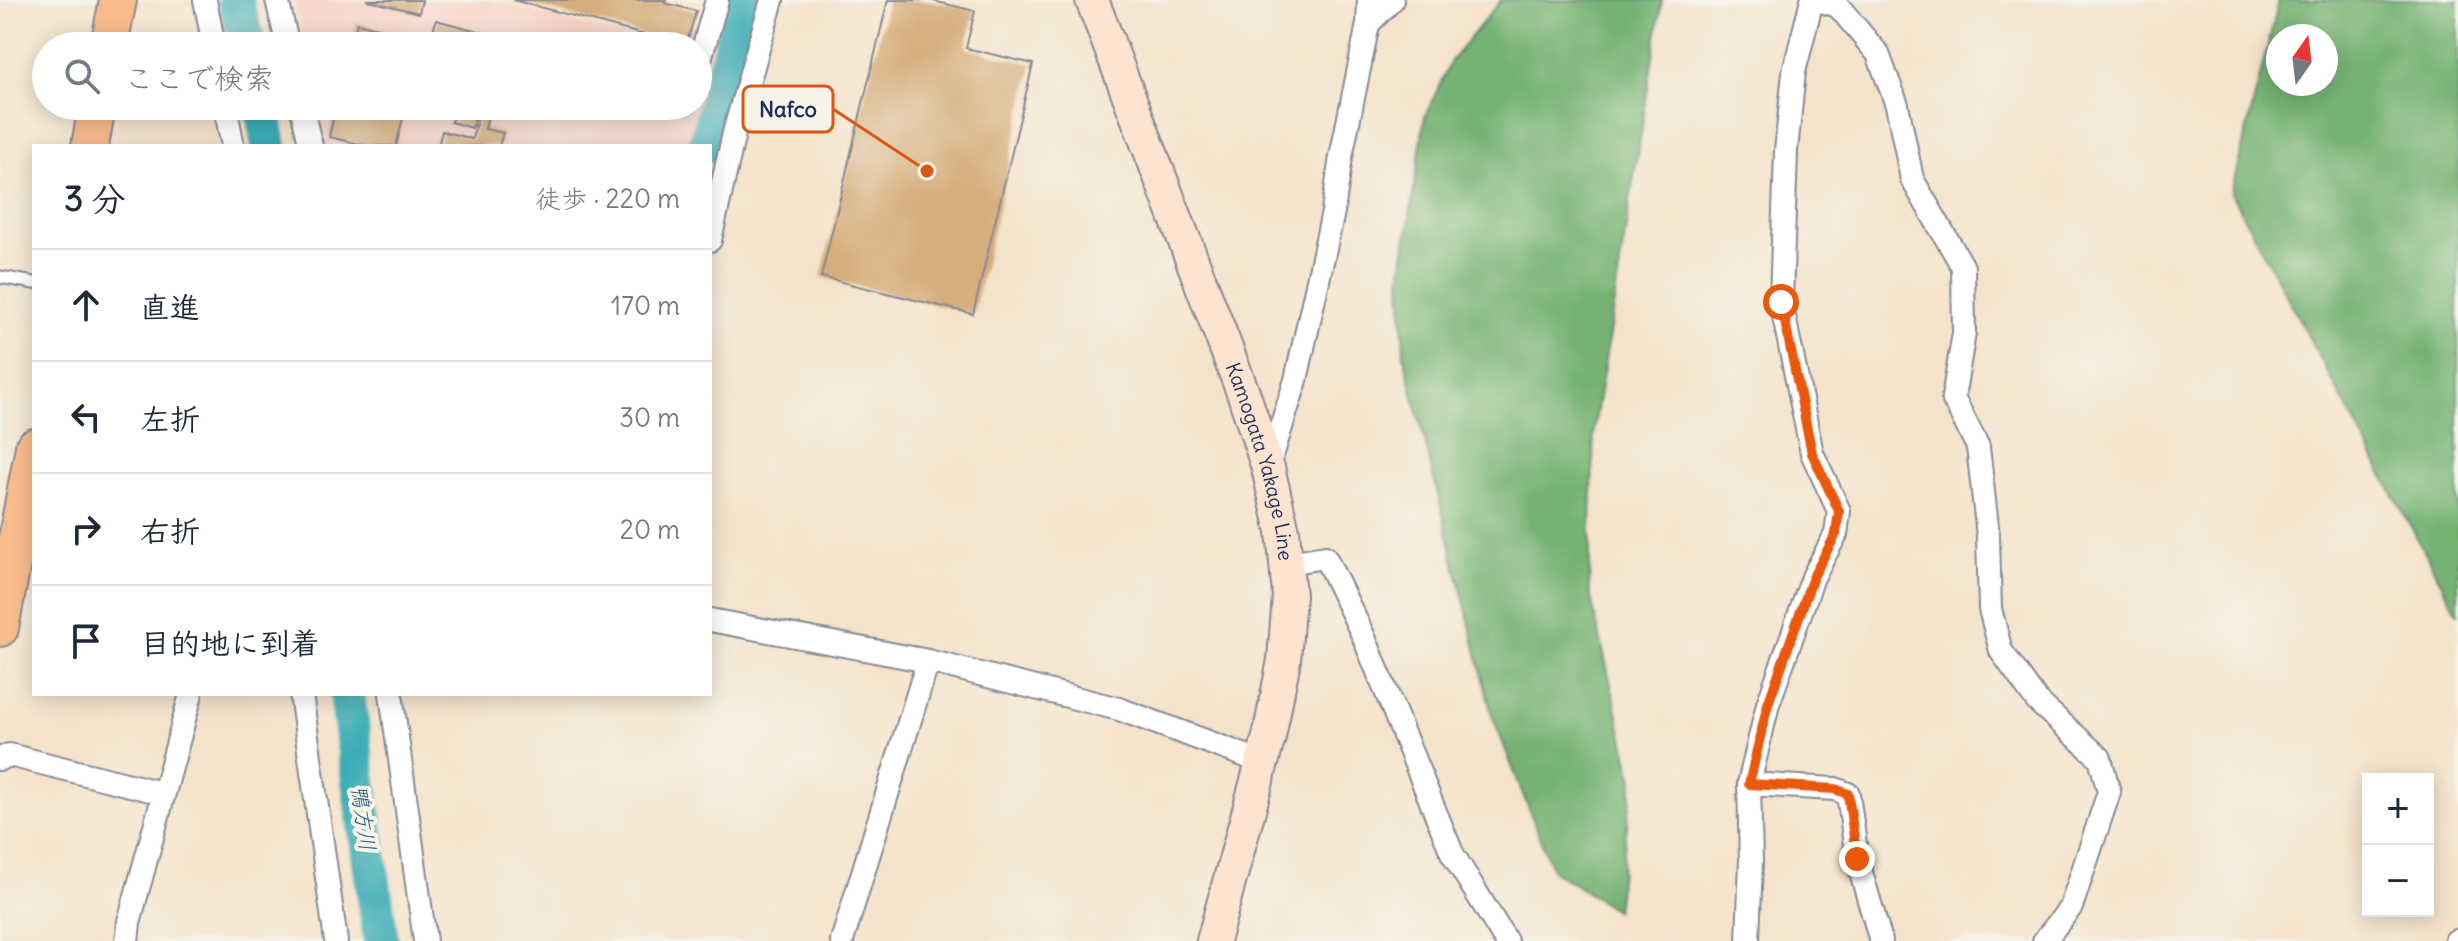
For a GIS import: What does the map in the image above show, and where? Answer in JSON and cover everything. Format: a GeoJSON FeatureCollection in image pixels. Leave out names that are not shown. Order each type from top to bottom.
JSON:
{"type":"FeatureCollection","features":[{"type":"Feature","properties":{"kind":"main road"},"geometry":{"type":"LineString","coordinates":[[112,32],[118,0]]}},
{"type":"Feature","properties":{"kind":"main road","name":"Kamogata Yakage Line"},"geometry":{"type":"LineString","coordinates":[[1092,0],[1244,395],[1268,468],[1283,531],[1289,596],[1284,660],[1262,762],[1213,941]]}},
{"type":"Feature","properties":{"kind":"main road"},"geometry":{"type":"LineString","coordinates":[[90,144],[95,120]]}},
{"type":"Feature","properties":{"kind":"main road"},"geometry":{"type":"LineString","coordinates":[[0,628],[32,458]]}},
{"type":"Feature","properties":{"kind":"street"},"geometry":{"type":"LineString","coordinates":[[205,0],[211,32]]}},
{"type":"Feature","properties":{"kind":"street"},"geometry":{"type":"LineString","coordinates":[[277,0],[285,32]]}},
{"type":"Feature","properties":{"kind":"street"},"geometry":{"type":"LineString","coordinates":[[708,32],[717,0]]}},
{"type":"Feature","properties":{"kind":"street"},"geometry":{"type":"LineString","coordinates":[[712,231],[735,129],[772,0]]}},
{"type":"Feature","properties":{"kind":"street"},"geometry":{"type":"LineString","coordinates":[[1268,468],[1296,380],[1333,212],[1368,24],[1369,0]]}},
{"type":"Feature","properties":{"kind":"street"},"geometry":{"type":"LineString","coordinates":[[1368,24],[1392,0]]}},
{"type":"Feature","properties":{"kind":"street"},"geometry":{"type":"LineString","coordinates":[[1748,941],[1749,784],[1768,704],[1813,577],[1836,534],[1839,511],[1812,453],[1781,302],[1790,104],[1794,72],[1815,0],[1838,6],[1878,54],[1897,105],[1912,179],[1963,267],[1964,333],[1953,398],[1978,447],[1988,536],[1990,609],[2001,651],[2037,701],[2100,758],[2109,792],[2071,907],[2044,941]]}},
{"type":"Feature","properties":{"kind":"street"},"geometry":{"type":"LineString","coordinates":[[228,120],[233,144]]}},
{"type":"Feature","properties":{"kind":"street"},"geometry":{"type":"LineString","coordinates":[[304,120],[310,144]]}},
{"type":"Feature","properties":{"kind":"street"},"geometry":{"type":"LineString","coordinates":[[1286,563],[1325,557],[1363,635],[1452,853],[1506,941]]}},
{"type":"Feature","properties":{"kind":"street"},"geometry":{"type":"LineString","coordinates":[[712,620],[928,661],[1119,709],[1262,762]]}},
{"type":"Feature","properties":{"kind":"street"},"geometry":{"type":"LineString","coordinates":[[842,941],[928,661]]}},
{"type":"Feature","properties":{"kind":"street"},"geometry":{"type":"LineString","coordinates":[[127,941],[129,922],[162,793],[190,696]]}},
{"type":"Feature","properties":{"kind":"street"},"geometry":{"type":"LineString","coordinates":[[301,696],[336,941]]}},
{"type":"Feature","properties":{"kind":"street"},"geometry":{"type":"LineString","coordinates":[[391,696],[425,941]]}},
{"type":"Feature","properties":{"kind":"street"},"geometry":{"type":"LineString","coordinates":[[0,759],[9,755],[162,793]]}},
{"type":"Feature","properties":{"kind":"street"},"geometry":{"type":"LineString","coordinates":[[1749,784],[1835,789],[1848,794],[1857,859],[1881,941]]}},
{"type":"Feature","properties":{"kind":"lane"},"geometry":{"type":"LineString","coordinates":[[0,277],[32,283]]}},
{"type":"Feature","properties":{"kind":"shaded area"},"geometry":{"type":"Polygon","coordinates":[[[295,0],[487,0],[609,32],[301,32],[295,0]]]}},
{"type":"Feature","properties":{"kind":"shaded area"},"geometry":{"type":"Polygon","coordinates":[[[318,120],[701,120],[695,144],[323,144],[318,120]]]}},
{"type":"Feature","properties":{"kind":"green space"},"geometry":{"type":"Polygon","coordinates":[[[1501,0],[1662,0],[1594,429],[1589,589],[1633,780],[1616,910],[1553,871],[1492,715],[1404,356],[1401,276],[1425,116],[1451,61],[1501,0]]]}},
{"type":"Feature","properties":{"kind":"green space"},"geometry":{"type":"Polygon","coordinates":[[[2279,0],[2458,0],[2458,614],[2231,193],[2266,52],[2266,96],[2338,96],[2338,24],[2273,24],[2279,0]]]}},
{"type":"Feature","properties":{"kind":"building"},"geometry":{"type":"Polygon","coordinates":[[[366,0],[422,0],[419,13],[366,0]]]}},
{"type":"Feature","properties":{"kind":"building"},"geometry":{"type":"Polygon","coordinates":[[[513,0],[666,0],[665,3],[696,11],[690,32],[633,32],[513,0]]]}},
{"type":"Feature","properties":{"kind":"building"},"geometry":{"type":"Polygon","coordinates":[[[888,0],[929,0],[975,11],[966,48],[1033,64],[973,314],[821,277],[888,0]]]}},
{"type":"Feature","properties":{"kind":"building"},"geometry":{"type":"Polygon","coordinates":[[[436,20],[482,32],[433,32],[436,20]]]}},
{"type":"Feature","properties":{"kind":"building"},"geometry":{"type":"Polygon","coordinates":[[[357,23],[394,32],[355,32],[357,23]]]}},
{"type":"Feature","properties":{"kind":"building"},"geometry":{"type":"Polygon","coordinates":[[[333,120],[402,120],[396,144],[359,144],[329,137],[333,120]]]}},
{"type":"Feature","properties":{"kind":"building"},"geometry":{"type":"Polygon","coordinates":[[[452,120],[474,120],[472,128],[452,120]]]}},
{"type":"Feature","properties":{"kind":"building"},"geometry":{"type":"Polygon","coordinates":[[[477,120],[487,120],[485,129],[503,133],[500,144],[439,144],[442,131],[472,139],[477,120]]]}},
{"type":"Feature","properties":{"kind":"waterway","name":"鴨方川"},"geometry":{"type":"LineString","coordinates":[[235,0],[245,32]]}},
{"type":"Feature","properties":{"kind":"waterway"},"geometry":{"type":"LineString","coordinates":[[707,144],[743,0]]}},
{"type":"Feature","properties":{"kind":"waterway","name":"鴨方川"},"geometry":{"type":"LineString","coordinates":[[264,120],[269,144]]}},
{"type":"Feature","properties":{"kind":"waterway","name":"鴨方川"},"geometry":{"type":"LineString","coordinates":[[347,696],[381,941]]}},
{"type":"Feature","properties":{"kind":"place","name":"Nafco"},"geometry":{"type":"Point","coordinates":[927,171]}},
{"type":"Feature","properties":{"kind":"route"},"geometry":{"type":"LineString","coordinates":[[1781,302],[1812,453],[1839,511],[1836,534],[1813,577],[1768,704],[1749,784],[1835,789],[1848,794],[1857,859]]}}]}
